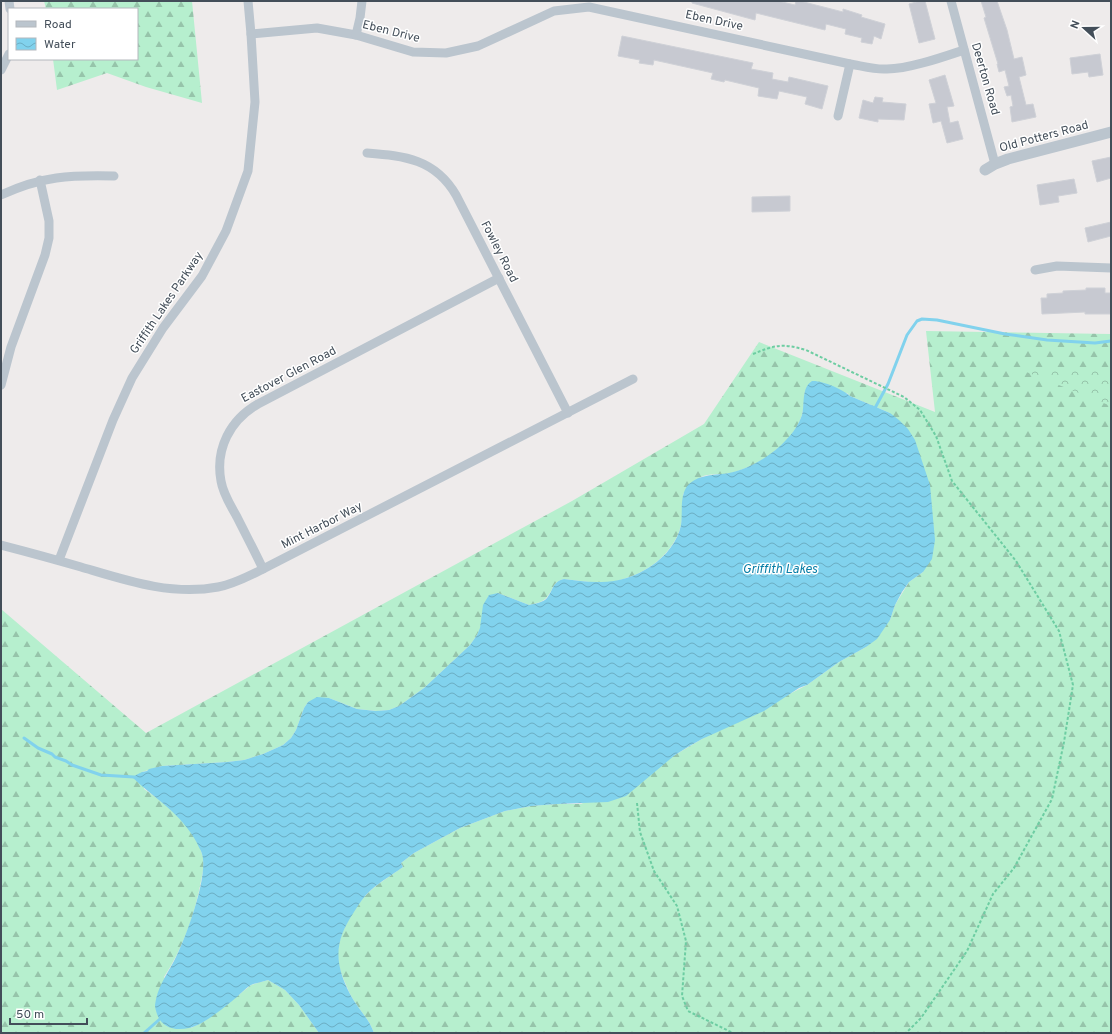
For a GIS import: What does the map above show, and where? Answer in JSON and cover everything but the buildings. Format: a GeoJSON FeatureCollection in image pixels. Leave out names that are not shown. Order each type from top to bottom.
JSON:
{"type":"FeatureCollection","features":[{"type":"Feature","properties":{"kind":"street","name":"Griffith Lakes Parkway"},"geometry":{"type":"LineString","coordinates":[[59,560],[113,420],[132,378],[163,328],[202,276],[226,231],[248,171],[255,102],[252,34],[248,1]]}},
{"type":"Feature","properties":{"kind":"street"},"geometry":{"type":"LineString","coordinates":[[356,36],[362,1]]}},
{"type":"Feature","properties":{"kind":"street","name":"Deerton Road"},"geometry":{"type":"LineString","coordinates":[[951,1],[995,164]]}},
{"type":"Feature","properties":{"kind":"street","name":"Eben Drive"},"geometry":{"type":"LineString","coordinates":[[252,34],[317,28],[356,36],[413,52],[446,53],[478,46],[554,11],[589,7],[850,64],[881,69],[896,68],[964,50]]}},
{"type":"Feature","properties":{"kind":"street"},"geometry":{"type":"LineString","coordinates":[[1,70],[8,56]]}},
{"type":"Feature","properties":{"kind":"street"},"geometry":{"type":"LineString","coordinates":[[838,116],[850,64]]}},
{"type":"Feature","properties":{"kind":"street","name":"Old Potters Road"},"geometry":{"type":"LineString","coordinates":[[985,170],[1008,159],[1111,132]]}},
{"type":"Feature","properties":{"kind":"street","name":"Fowley Road"},"geometry":{"type":"LineString","coordinates":[[367,153],[411,158],[427,165],[440,174],[452,187],[568,413]]}},
{"type":"Feature","properties":{"kind":"street"},"geometry":{"type":"LineString","coordinates":[[1,194],[40,180],[77,175],[114,176]]}},
{"type":"Feature","properties":{"kind":"street"},"geometry":{"type":"LineString","coordinates":[[1,385],[19,325],[49,242],[49,221],[40,180]]}},
{"type":"Feature","properties":{"kind":"street"},"geometry":{"type":"LineString","coordinates":[[1035,270],[1057,266],[1111,268]]}},
{"type":"Feature","properties":{"kind":"street","name":"Eastover Glen Road"},"geometry":{"type":"LineString","coordinates":[[264,569],[227,499],[221,482],[220,463],[222,450],[226,436],[236,421],[250,408],[499,278]]}},
{"type":"Feature","properties":{"kind":"street","name":"Mint Harbor Way"},"geometry":{"type":"LineString","coordinates":[[1,545],[142,584],[184,590],[196,590],[222,586],[243,579],[264,569],[633,379]]}},
{"type":"Feature","properties":{"kind":"path"},"geometry":{"type":"LineString","coordinates":[[753,354],[776,345],[791,346],[806,350],[904,397],[920,410],[936,436],[952,481],[1016,561],[1059,631],[1074,685],[1052,799],[1014,868],[993,894],[967,951],[921,1018],[906,1033]]}},
{"type":"Feature","properties":{"kind":"path"},"geometry":{"type":"LineString","coordinates":[[637,803],[640,832],[654,870],[678,906],[686,940],[682,996],[688,1011],[733,1033]]}},
{"type":"Feature","properties":{"kind":"green space"},"geometry":{"type":"Polygon","coordinates":[[[44,1],[192,1],[202,103],[146,87],[107,73],[57,90],[53,60],[138,60],[138,8],[46,8],[44,1]]]}},
{"type":"Feature","properties":{"kind":"green space"},"geometry":{"type":"Polygon","coordinates":[[[926,331],[1111,334],[1111,1033],[374,1033],[350,994],[338,961],[340,939],[348,921],[364,897],[403,867],[401,863],[414,853],[460,828],[505,811],[531,806],[581,804],[807,685],[839,662],[866,647],[890,620],[895,605],[909,582],[923,572],[890,413],[850,396],[847,393],[805,391],[803,412],[798,426],[774,452],[742,470],[701,477],[696,480],[683,494],[682,521],[677,538],[660,559],[637,574],[611,582],[598,583],[564,579],[560,580],[555,584],[546,599],[529,605],[498,593],[477,635],[470,645],[424,688],[399,706],[389,710],[377,711],[357,709],[329,698],[308,702],[291,738],[283,745],[263,754],[244,760],[162,766],[142,772],[144,789],[162,802],[186,825],[193,834],[203,857],[204,864],[192,918],[177,954],[164,977],[191,1028],[203,1022],[251,985],[268,980],[285,990],[299,1005],[319,1033],[1,1033],[1,609],[146,733],[572,501],[704,424],[759,342],[935,412],[926,331]]]}},
{"type":"Feature","properties":{"kind":"green space"},"geometry":{"type":"Polygon","coordinates":[[[1111,368],[1111,406],[1019,369],[1111,368]]]}},
{"type":"Feature","properties":{"kind":"water","name":"Griffith Lakes"},"geometry":{"type":"Polygon","coordinates":[[[812,381],[826,383],[847,393],[850,396],[890,413],[899,420],[908,429],[915,440],[930,485],[935,540],[932,559],[923,572],[909,582],[902,592],[895,605],[890,620],[877,639],[764,711],[702,739],[675,755],[626,796],[608,802],[531,806],[505,811],[460,828],[414,853],[401,863],[403,867],[368,892],[364,897],[347,923],[338,952],[341,972],[345,983],[374,1033],[319,1033],[299,1005],[285,990],[268,980],[251,985],[214,1015],[200,1024],[184,1029],[174,1029],[162,1023],[156,1010],[156,999],[162,982],[179,951],[190,924],[202,877],[202,854],[191,832],[183,823],[132,777],[149,769],[162,766],[244,760],[263,754],[283,745],[291,738],[296,730],[304,708],[308,702],[317,697],[329,698],[357,709],[376,711],[389,710],[399,706],[424,688],[470,645],[480,628],[483,605],[489,595],[498,593],[529,605],[539,603],[546,599],[555,584],[560,580],[610,582],[637,574],[660,559],[670,549],[677,538],[681,525],[684,493],[689,484],[698,478],[729,473],[745,468],[760,461],[781,446],[789,437],[802,415],[806,388],[812,381]]]}},
{"type":"Feature","properties":{"kind":"waterway"},"geometry":{"type":"LineString","coordinates":[[872,407],[875,408],[888,384],[907,335],[917,321],[922,319],[937,320],[1005,334],[1047,340],[1095,343],[1111,341]]}},
{"type":"Feature","properties":{"kind":"waterway"},"geometry":{"type":"LineString","coordinates":[[24,738],[38,748],[72,765],[101,775],[134,777]]}},
{"type":"Feature","properties":{"kind":"waterway"},"geometry":{"type":"LineString","coordinates":[[144,1033],[161,1018]]}}]}
